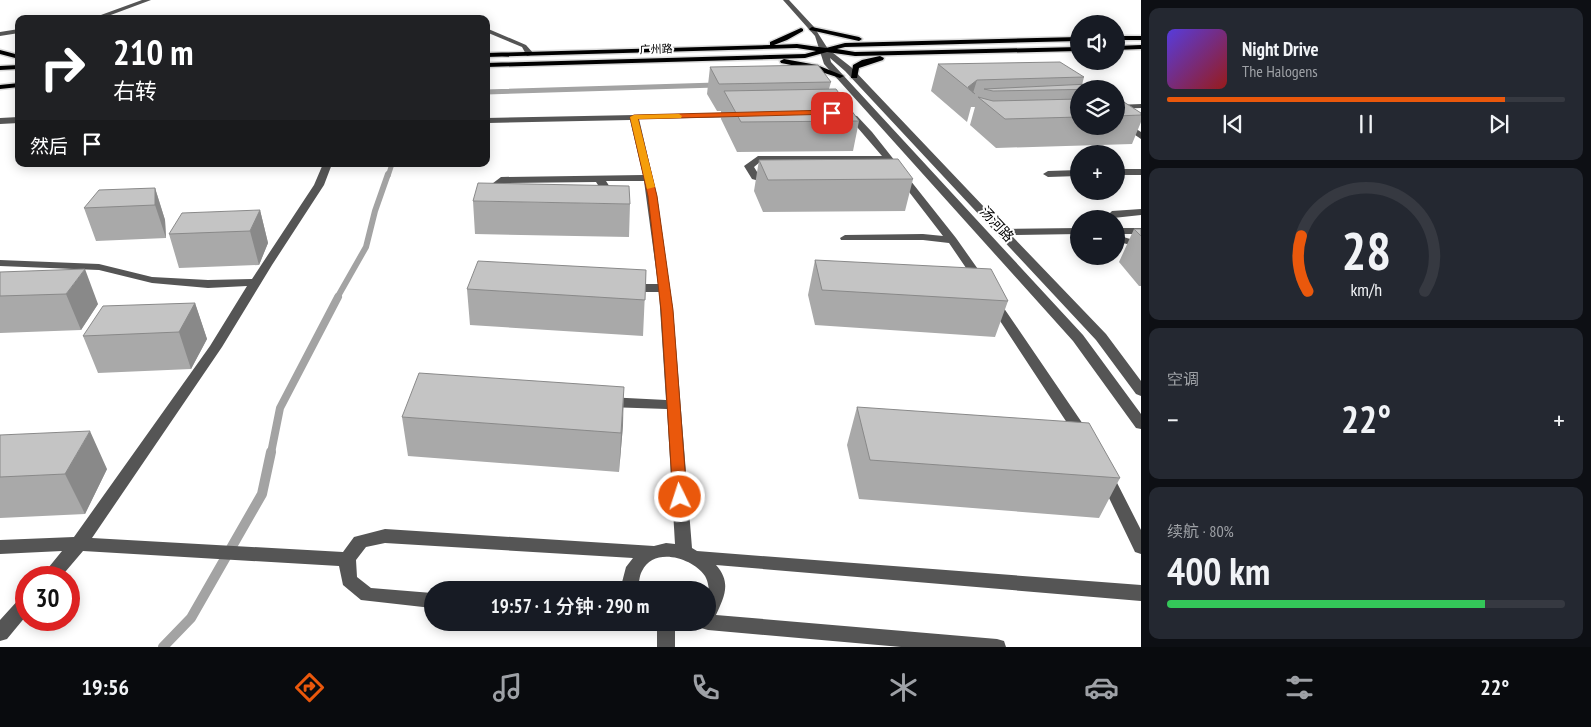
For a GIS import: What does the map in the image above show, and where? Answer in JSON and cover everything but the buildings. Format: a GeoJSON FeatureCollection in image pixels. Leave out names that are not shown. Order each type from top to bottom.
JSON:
{"type":"FeatureCollection","features":[{"type":"Feature","properties":{"kind":"main road"},"geometry":{"type":"LineString","coordinates":[[745,48],[785,39],[799,28]]}},
{"type":"Feature","properties":{"kind":"main road"},"geometry":{"type":"LineString","coordinates":[[812,29],[892,43]]}},
{"type":"Feature","properties":{"kind":"main road"},"geometry":{"type":"LineString","coordinates":[[1125,38],[1141,38]]}},
{"type":"Feature","properties":{"kind":"main road","name":"广州路"},"geometry":{"type":"LineString","coordinates":[[490,65],[805,56],[845,44],[1070,39]]}},
{"type":"Feature","properties":{"kind":"main road","name":"广州路"},"geometry":{"type":"LineString","coordinates":[[490,55],[796,46],[855,54],[1070,49]]}},
{"type":"Feature","properties":{"kind":"main road"},"geometry":{"type":"LineString","coordinates":[[1125,48],[1141,47]]}},
{"type":"Feature","properties":{"kind":"main road"},"geometry":{"type":"LineString","coordinates":[[0,52],[15,56]]}},
{"type":"Feature","properties":{"kind":"main road"},"geometry":{"type":"LineString","coordinates":[[854,76],[856,67],[865,62],[902,53]]}},
{"type":"Feature","properties":{"kind":"main road"},"geometry":{"type":"LineString","coordinates":[[747,58],[814,67],[840,76]]}},
{"type":"Feature","properties":{"kind":"main road"},"geometry":{"type":"LineString","coordinates":[[0,68],[15,67]]}},
{"type":"Feature","properties":{"kind":"main road"},"geometry":{"type":"LineString","coordinates":[[0,78],[15,78]]}},
{"type":"Feature","properties":{"kind":"main road"},"geometry":{"type":"LineString","coordinates":[[0,87],[15,85]]}},
{"type":"Feature","properties":{"kind":"street"},"geometry":{"type":"LineString","coordinates":[[105,15],[148,0]]}},
{"type":"Feature","properties":{"kind":"street","name":"汤河路"},"geometry":{"type":"LineString","coordinates":[[786,0],[821,39],[826,51],[827,62],[1078,338],[1141,424]]}},
{"type":"Feature","properties":{"kind":"street","name":"汤河路"},"geometry":{"type":"LineString","coordinates":[[799,28],[854,76],[1002,232],[1101,338],[1141,391]]}},
{"type":"Feature","properties":{"kind":"street"},"geometry":{"type":"LineString","coordinates":[[0,34],[15,32]]}},
{"type":"Feature","properties":{"kind":"street"},"geometry":{"type":"LineString","coordinates":[[490,32],[524,46],[530,54]]}},
{"type":"Feature","properties":{"kind":"street"},"geometry":{"type":"LineString","coordinates":[[1125,107],[1141,106]]}},
{"type":"Feature","properties":{"kind":"street"},"geometry":{"type":"LineString","coordinates":[[832,113],[854,118],[889,159],[952,240],[1090,447]]}},
{"type":"Feature","properties":{"kind":"street"},"geometry":{"type":"LineString","coordinates":[[490,120],[743,115]]}},
{"type":"Feature","properties":{"kind":"street"},"geometry":{"type":"LineString","coordinates":[[634,117],[648,178],[664,288],[674,406],[691,554],[709,567],[716,579],[718,592],[716,598]]}},
{"type":"Feature","properties":{"kind":"street"},"geometry":{"type":"LineString","coordinates":[[0,121],[15,120]]}},
{"type":"Feature","properties":{"kind":"street"},"geometry":{"type":"LineString","coordinates":[[1125,125],[1141,136]]}},
{"type":"Feature","properties":{"kind":"street"},"geometry":{"type":"LineString","coordinates":[[833,158],[843,171]]}},
{"type":"Feature","properties":{"kind":"street"},"geometry":{"type":"LineString","coordinates":[[778,181],[755,177],[748,166],[758,159],[889,159]]}},
{"type":"Feature","properties":{"kind":"street"},"geometry":{"type":"LineString","coordinates":[[60,566],[79,544],[211,355],[319,185],[326,167]]}},
{"type":"Feature","properties":{"kind":"street"},"geometry":{"type":"LineString","coordinates":[[1125,172],[1141,172]]}},
{"type":"Feature","properties":{"kind":"street"},"geometry":{"type":"LineString","coordinates":[[1048,174],[1070,173]]}},
{"type":"Feature","properties":{"kind":"street"},"geometry":{"type":"LineString","coordinates":[[501,202],[494,200],[489,190],[502,180],[648,178]]}},
{"type":"Feature","properties":{"kind":"street"},"geometry":{"type":"LineString","coordinates":[[595,202],[610,195],[600,179]]}},
{"type":"Feature","properties":{"kind":"street"},"geometry":{"type":"LineString","coordinates":[[1125,213],[1141,212]]}},
{"type":"Feature","properties":{"kind":"street"},"geometry":{"type":"LineString","coordinates":[[1002,232],[1070,231]]}},
{"type":"Feature","properties":{"kind":"street"},"geometry":{"type":"LineString","coordinates":[[1125,231],[1141,231]]}},
{"type":"Feature","properties":{"kind":"street"},"geometry":{"type":"LineString","coordinates":[[845,238],[952,240]]}},
{"type":"Feature","properties":{"kind":"street"},"geometry":{"type":"LineString","coordinates":[[1125,241],[1141,245]]}},
{"type":"Feature","properties":{"kind":"street"},"geometry":{"type":"LineString","coordinates":[[0,263],[99,267],[152,280],[208,284],[256,282]]}},
{"type":"Feature","properties":{"kind":"street"},"geometry":{"type":"LineString","coordinates":[[614,288],[664,288]]}},
{"type":"Feature","properties":{"kind":"street"},"geometry":{"type":"LineString","coordinates":[[965,288],[985,288]]}},
{"type":"Feature","properties":{"kind":"street"},"geometry":{"type":"LineString","coordinates":[[597,401],[674,406]]}},
{"type":"Feature","properties":{"kind":"street"},"geometry":{"type":"LineString","coordinates":[[1100,463],[1141,547]]}},
{"type":"Feature","properties":{"kind":"street"},"geometry":{"type":"LineString","coordinates":[[424,599],[367,595],[349,580],[347,559],[360,542],[385,536],[653,552],[667,549],[691,554],[1141,593]]}},
{"type":"Feature","properties":{"kind":"street"},"geometry":{"type":"LineString","coordinates":[[0,547],[79,544],[347,559]]}},
{"type":"Feature","properties":{"kind":"street"},"geometry":{"type":"LineString","coordinates":[[630,581],[630,573],[637,562],[653,552]]}},
{"type":"Feature","properties":{"kind":"street"},"geometry":{"type":"LineString","coordinates":[[0,633],[15,616]]}},
{"type":"Feature","properties":{"kind":"street"},"geometry":{"type":"LineString","coordinates":[[716,623],[997,647]]}},
{"type":"Feature","properties":{"kind":"street"},"geometry":{"type":"LineString","coordinates":[[666,631],[666,647]]}},
{"type":"Feature","properties":{"kind":"waterway"},"geometry":{"type":"LineString","coordinates":[[490,92],[716,85]]}},
{"type":"Feature","properties":{"kind":"waterway"},"geometry":{"type":"LineString","coordinates":[[388,176],[391,167]]}},
{"type":"Feature","properties":{"kind":"waterway"},"geometry":{"type":"LineString","coordinates":[[337,298],[366,247],[375,211],[388,174]]}},
{"type":"Feature","properties":{"kind":"waterway"},"geometry":{"type":"LineString","coordinates":[[271,453],[280,408],[338,297]]}},
{"type":"Feature","properties":{"kind":"waterway"},"geometry":{"type":"LineString","coordinates":[[163,647],[191,618],[262,494],[271,452]]}},
{"type":"Feature","properties":{"kind":"slow traffic"},"geometry":{"type":"LineString","coordinates":[[650,187],[634,117],[679,116]]}},
{"type":"Feature","properties":{"kind":"route"},"geometry":{"type":"LineString","coordinates":[[680,497],[667,310],[652,196],[634,117],[832,113]]}}]}
